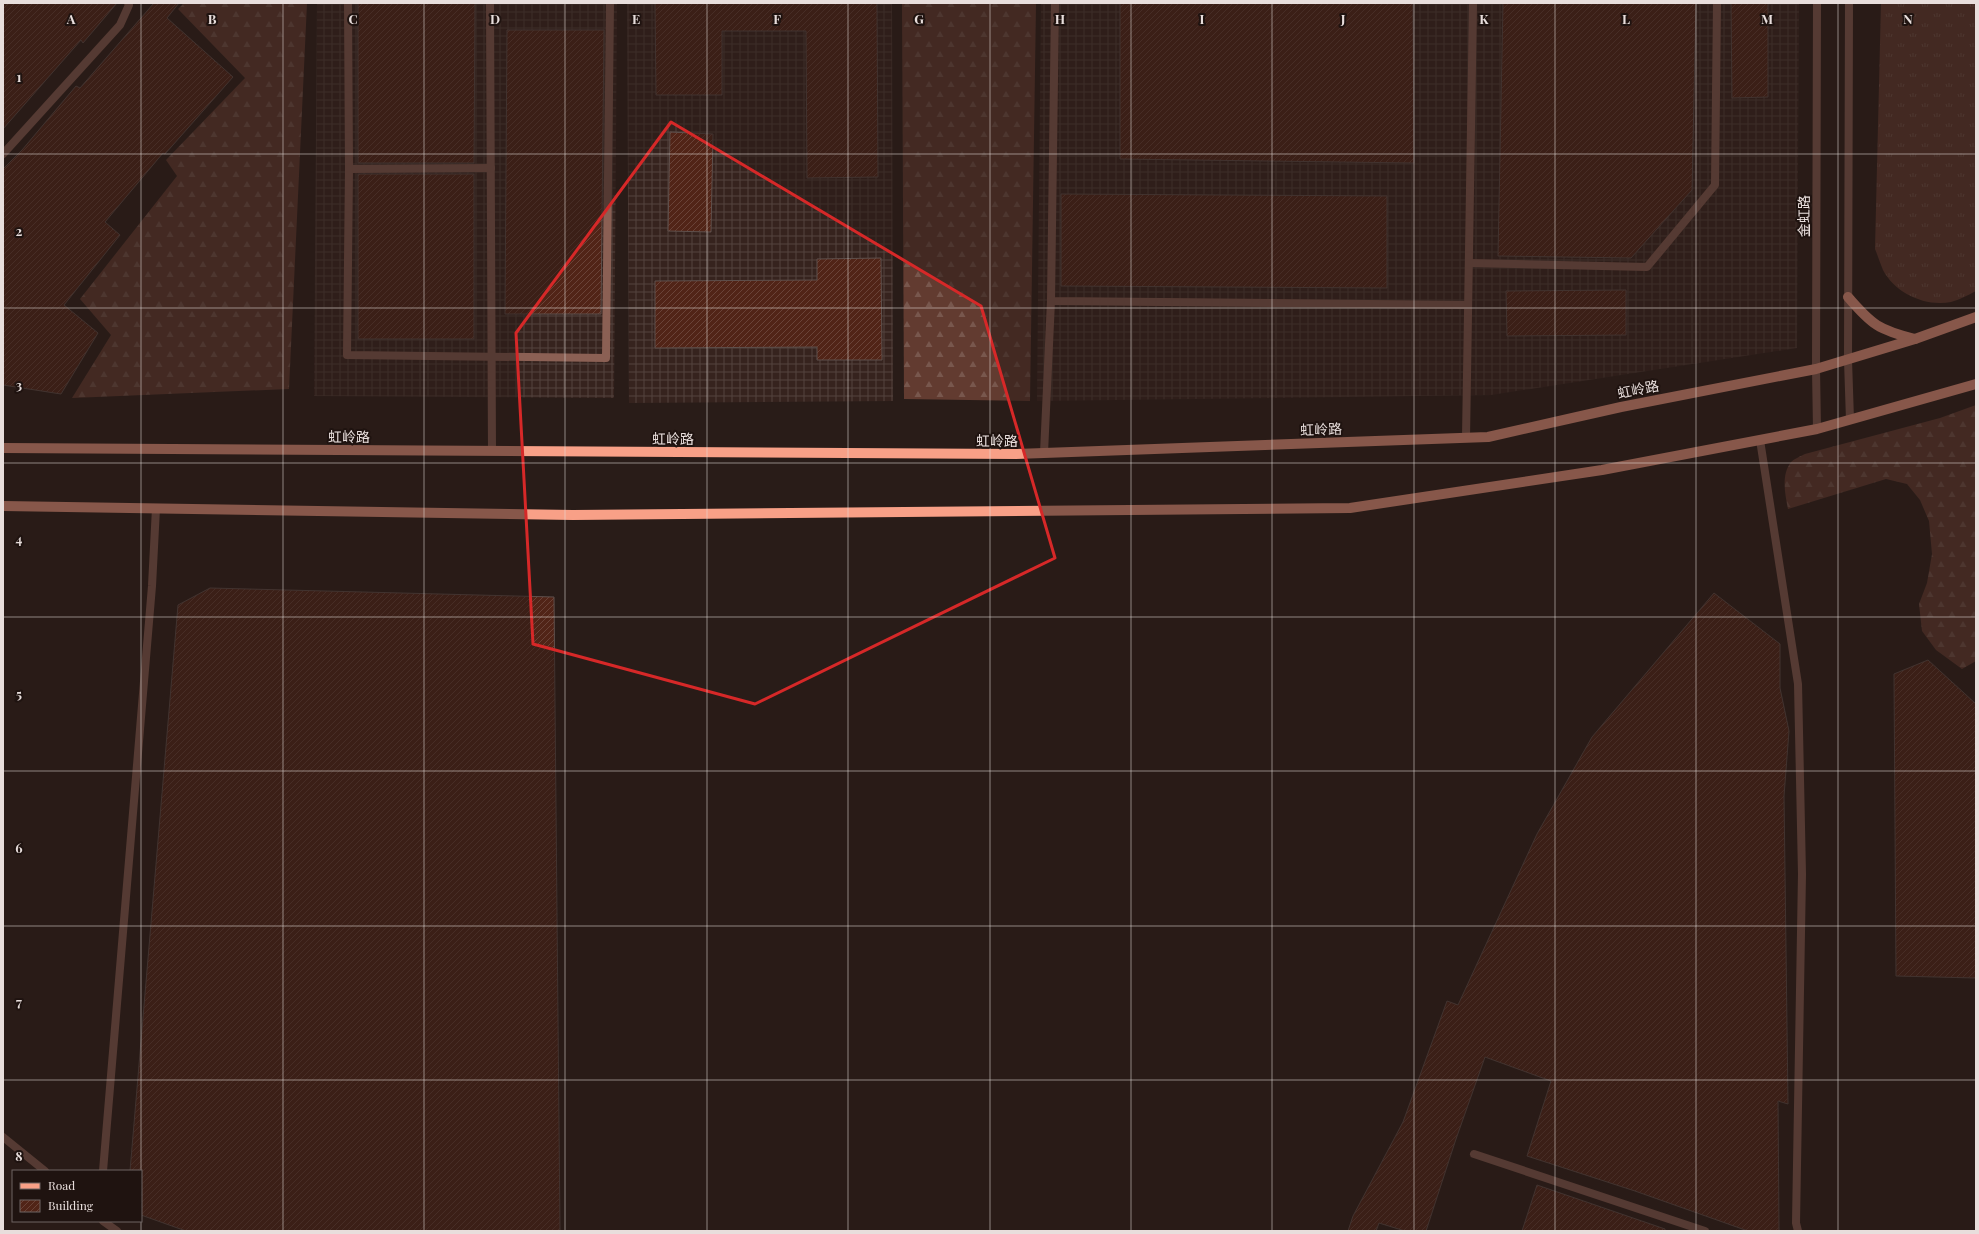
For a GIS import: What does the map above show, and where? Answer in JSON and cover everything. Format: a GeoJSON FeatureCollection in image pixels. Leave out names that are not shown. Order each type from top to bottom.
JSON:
{"type":"FeatureCollection","features":[{"type":"Feature","properties":{"kind":"main road"},"geometry":{"type":"LineString","coordinates":[[1848,297],[1868,319],[1889,332],[1915,338]]}},
{"type":"Feature","properties":{"kind":"main road","name":"虹岭路"},"geometry":{"type":"LineString","coordinates":[[3,448],[1044,453],[1488,437],[1621,406],[1816,369],[1848,360],[1976,317]]}},
{"type":"Feature","properties":{"kind":"main road"},"geometry":{"type":"LineString","coordinates":[[3,506],[573,515],[1350,508],[1602,470],[1818,429],[1976,384]]}},
{"type":"Feature","properties":{"kind":"street"},"geometry":{"type":"LineString","coordinates":[[3,154],[120,25],[129,6],[128,3]]}},
{"type":"Feature","properties":{"kind":"street"},"geometry":{"type":"LineString","coordinates":[[348,3],[349,169],[347,355],[606,358],[610,3]]}},
{"type":"Feature","properties":{"kind":"street"},"geometry":{"type":"LineString","coordinates":[[490,3],[492,451]]}},
{"type":"Feature","properties":{"kind":"street"},"geometry":{"type":"LineString","coordinates":[[1044,453],[1051,301],[1055,3]]}},
{"type":"Feature","properties":{"kind":"street"},"geometry":{"type":"LineString","coordinates":[[1466,438],[1473,3]]}},
{"type":"Feature","properties":{"kind":"street"},"geometry":{"type":"LineString","coordinates":[[1468,263],[1647,268],[1715,185],[1717,3]]}},
{"type":"Feature","properties":{"kind":"street","name":"金虹路"},"geometry":{"type":"LineString","coordinates":[[1817,3],[1816,369],[1818,429]]}},
{"type":"Feature","properties":{"kind":"street"},"geometry":{"type":"LineString","coordinates":[[1849,3],[1848,360],[1850,420]]}},
{"type":"Feature","properties":{"kind":"street"},"geometry":{"type":"LineString","coordinates":[[349,169],[491,168]]}},
{"type":"Feature","properties":{"kind":"street"},"geometry":{"type":"LineString","coordinates":[[1051,301],[1468,305]]}},
{"type":"Feature","properties":{"kind":"street"},"geometry":{"type":"LineString","coordinates":[[1760,440],[1798,684],[1802,874],[1796,1223],[1798,1231]]}},
{"type":"Feature","properties":{"kind":"street"},"geometry":{"type":"LineString","coordinates":[[103,1170],[152,586],[156,508]]}},
{"type":"Feature","properties":{"kind":"street"},"geometry":{"type":"LineString","coordinates":[[3,1137],[44,1170]]}},
{"type":"Feature","properties":{"kind":"street"},"geometry":{"type":"LineString","coordinates":[[1474,1154],[1705,1231]]}},
{"type":"Feature","properties":{"kind":"street"},"geometry":{"type":"LineString","coordinates":[[104,1222],[117,1231]]}},
{"type":"Feature","properties":{"kind":"highlighted area"},"geometry":{"type":"Polygon","coordinates":[[[671,122],[981,306],[1055,558],[755,704],[533,644],[516,333],[671,122]]]}},
{"type":"Feature","properties":{"kind":"shaded area"},"geometry":{"type":"Polygon","coordinates":[[[317,3],[617,3],[614,398],[314,396],[317,3]]]}},
{"type":"Feature","properties":{"kind":"shaded area"},"geometry":{"type":"Polygon","coordinates":[[[627,3],[892,3],[893,401],[629,403],[627,3]]]}},
{"type":"Feature","properties":{"kind":"shaded area"},"geometry":{"type":"Polygon","coordinates":[[[1041,3],[1799,3],[1797,348],[1491,395],[1037,401],[1041,3]]]}},
{"type":"Feature","properties":{"kind":"green space"},"geometry":{"type":"Polygon","coordinates":[[[184,3],[307,3],[289,389],[72,398],[111,335],[80,299],[177,176],[166,160],[245,78],[178,9],[184,3]]]}},
{"type":"Feature","properties":{"kind":"green space"},"geometry":{"type":"Polygon","coordinates":[[[902,3],[1036,3],[1030,401],[904,399],[902,3]]]}},
{"type":"Feature","properties":{"kind":"green space"},"geometry":{"type":"Polygon","coordinates":[[[1881,3],[1976,3],[1976,291],[1951,302],[1941,303],[1921,300],[1903,292],[1888,278],[1883,270],[1875,249],[1881,3]]]}},
{"type":"Feature","properties":{"kind":"green space"},"geometry":{"type":"Polygon","coordinates":[[[1976,405],[1976,661],[1962,669],[1936,650],[1922,631],[1919,604],[1927,583],[1932,554],[1929,521],[1920,500],[1907,484],[1886,479],[1788,509],[1785,479],[1791,462],[1805,454],[1940,418],[1976,405]]]}},
{"type":"Feature","properties":{"kind":"building"},"geometry":{"type":"Polygon","coordinates":[[[3,3],[117,3],[83,43],[81,40],[3,129],[3,3]]]}},
{"type":"Feature","properties":{"kind":"building"},"geometry":{"type":"Polygon","coordinates":[[[154,3],[179,3],[167,18],[233,77],[165,154],[163,153],[105,222],[120,235],[64,305],[98,333],[61,394],[3,385],[3,169],[22,150],[76,86],[80,88],[154,3]]]}},
{"type":"Feature","properties":{"kind":"building"},"geometry":{"type":"Polygon","coordinates":[[[358,3],[475,3],[474,163],[358,163],[358,3]]]}},
{"type":"Feature","properties":{"kind":"building"},"geometry":{"type":"Polygon","coordinates":[[[655,3],[877,3],[878,177],[807,178],[806,31],[722,31],[722,95],[656,95],[655,3]]]}},
{"type":"Feature","properties":{"kind":"building"},"geometry":{"type":"Polygon","coordinates":[[[1120,3],[1413,3],[1414,163],[1120,159],[1120,3]]]}},
{"type":"Feature","properties":{"kind":"building"},"geometry":{"type":"Polygon","coordinates":[[[1503,3],[1696,3],[1692,190],[1631,258],[1498,256],[1503,3]]]}},
{"type":"Feature","properties":{"kind":"building"},"geometry":{"type":"Polygon","coordinates":[[[1731,3],[1768,3],[1768,97],[1732,98],[1731,3]]]}},
{"type":"Feature","properties":{"kind":"building"},"geometry":{"type":"Polygon","coordinates":[[[507,30],[604,30],[601,314],[505,314],[507,30]]]}},
{"type":"Feature","properties":{"kind":"building"},"geometry":{"type":"Polygon","coordinates":[[[670,132],[713,134],[711,232],[668,231],[670,132]]]}},
{"type":"Feature","properties":{"kind":"building"},"geometry":{"type":"Polygon","coordinates":[[[358,174],[474,174],[474,339],[358,339],[358,174]]]}},
{"type":"Feature","properties":{"kind":"building"},"geometry":{"type":"Polygon","coordinates":[[[1061,194],[1387,196],[1387,288],[1061,286],[1061,194]]]}},
{"type":"Feature","properties":{"kind":"building"},"geometry":{"type":"Polygon","coordinates":[[[881,258],[882,360],[817,360],[817,347],[655,348],[655,281],[817,280],[817,259],[881,258]]]}},
{"type":"Feature","properties":{"kind":"building"},"geometry":{"type":"Polygon","coordinates":[[[1626,290],[1626,335],[1507,336],[1506,291],[1626,290]]]}},
{"type":"Feature","properties":{"kind":"building"},"geometry":{"type":"Polygon","coordinates":[[[210,588],[554,597],[560,1231],[186,1231],[142,1215],[142,1170],[130,1170],[178,605],[210,588]]]}},
{"type":"Feature","properties":{"kind":"building"},"geometry":{"type":"Polygon","coordinates":[[[1714,593],[1780,644],[1780,688],[1789,731],[1784,796],[1788,1104],[1778,1101],[1779,1231],[1748,1231],[1635,1191],[1527,1156],[1551,1081],[1485,1057],[1426,1231],[1405,1231],[1379,1223],[1376,1231],[1348,1231],[1353,1216],[1403,1122],[1447,1001],[1458,1005],[1537,834],[1592,737],[1714,593]]]}},
{"type":"Feature","properties":{"kind":"building"},"geometry":{"type":"Polygon","coordinates":[[[1928,660],[1976,704],[1976,978],[1896,976],[1894,674],[1928,660]]]}},
{"type":"Feature","properties":{"kind":"building"},"geometry":{"type":"Polygon","coordinates":[[[1537,1185],[1665,1229],[1665,1231],[1522,1231],[1537,1185]]]}}]}
